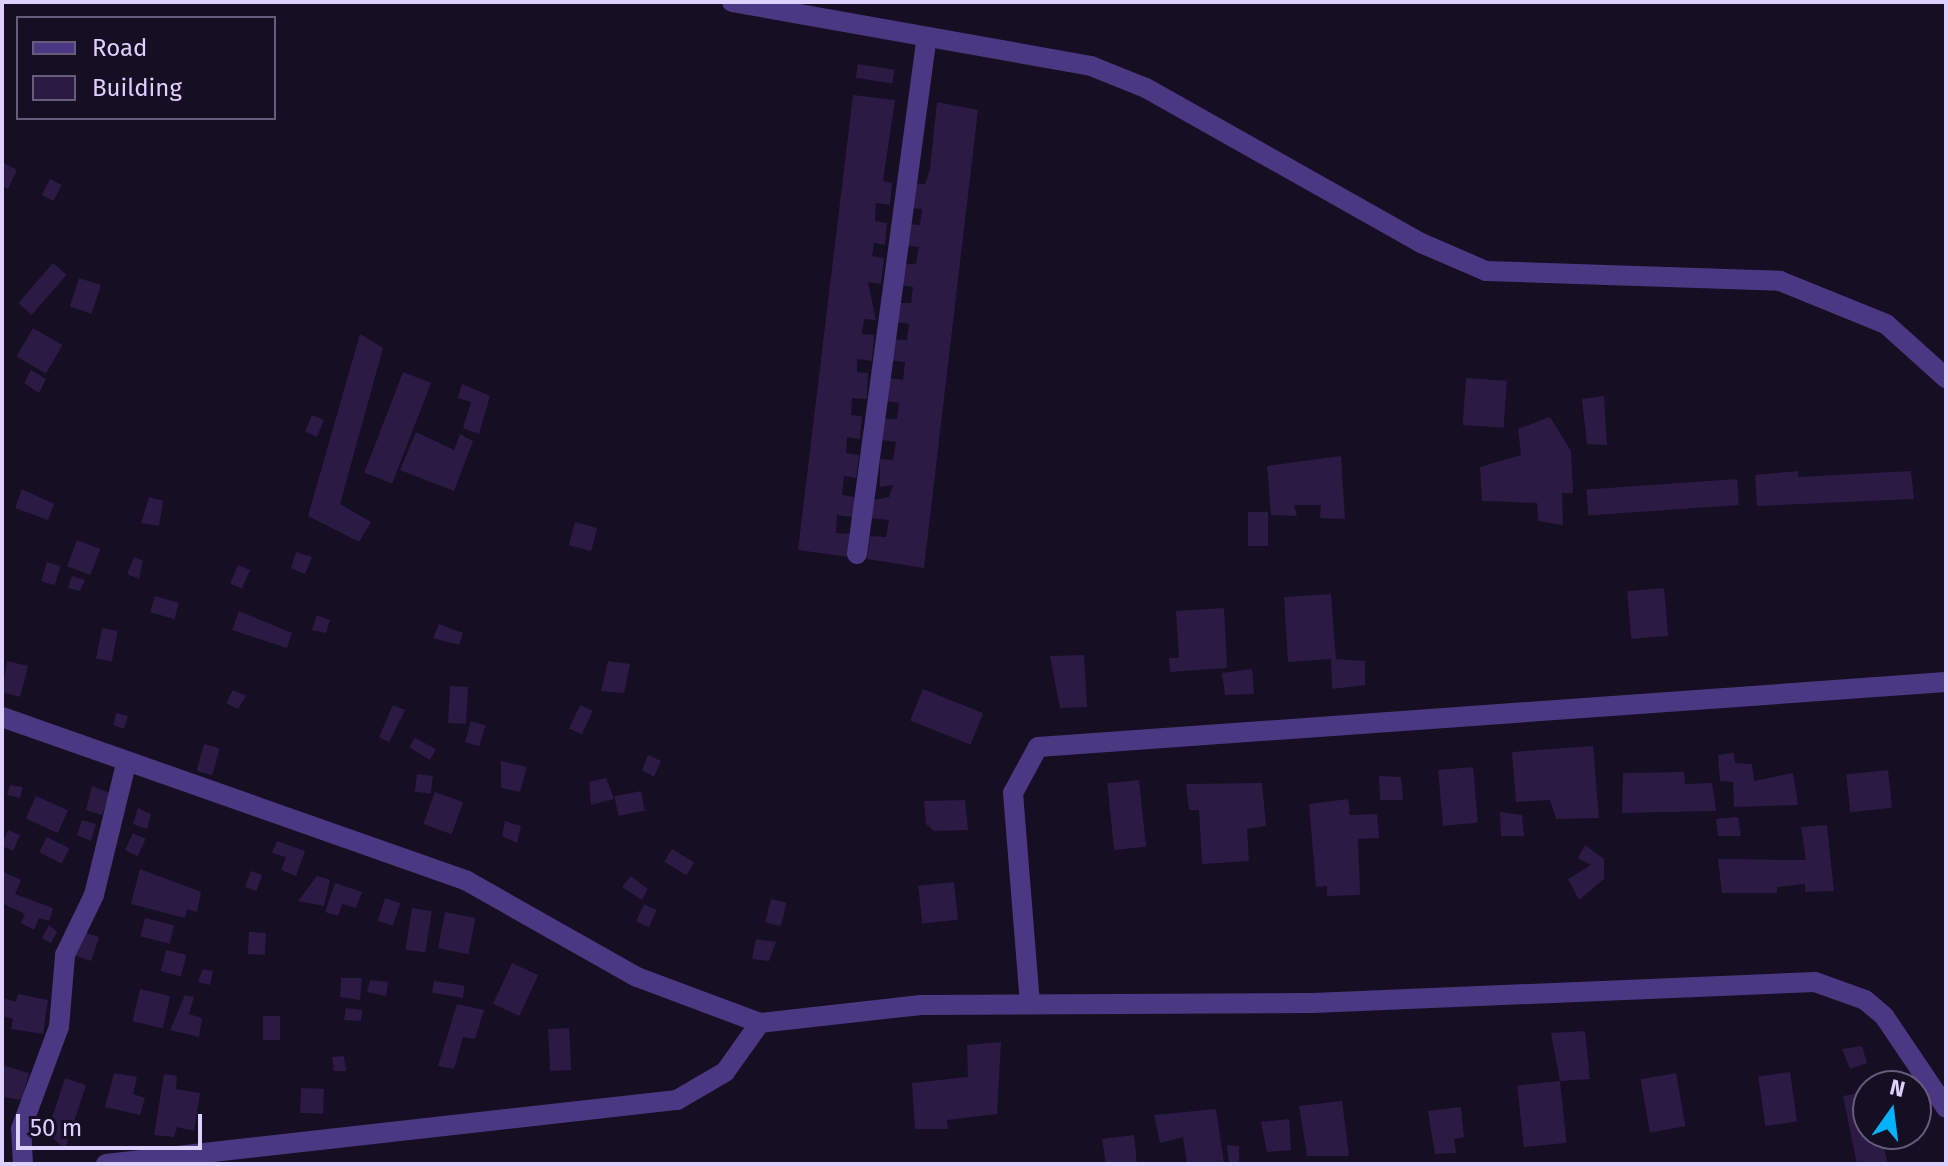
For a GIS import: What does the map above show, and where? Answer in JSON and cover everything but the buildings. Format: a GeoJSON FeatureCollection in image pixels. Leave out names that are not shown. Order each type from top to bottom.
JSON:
{"type":"FeatureCollection","features":[{"type":"Feature","properties":{"kind":"street"},"geometry":{"type":"LineString","coordinates":[[732,2],[926,42],[1038,53],[1146,88],[1421,243],[1486,271],[1780,281],[1886,324],[1946,378]]}},
{"type":"Feature","properties":{"kind":"street"},"geometry":{"type":"LineString","coordinates":[[857,554],[926,42]]}},
{"type":"Feature","properties":{"kind":"street"},"geometry":{"type":"LineString","coordinates":[[1030,1004],[1013,793],[1038,747],[1946,682]]}},
{"type":"Feature","properties":{"kind":"street"},"geometry":{"type":"LineString","coordinates":[[2,717],[126,764],[467,881],[637,977],[760,1023],[921,1005],[1313,1003],[1815,982],[1865,1000],[1884,1016],[1946,1108]]}},
{"type":"Feature","properties":{"kind":"street"},"geometry":{"type":"LineString","coordinates":[[23,1164],[21,1129],[59,1027],[65,955],[94,895],[126,764]]}},
{"type":"Feature","properties":{"kind":"street"},"geometry":{"type":"LineString","coordinates":[[106,1164],[677,1100],[725,1072],[760,1023]]}}]}
